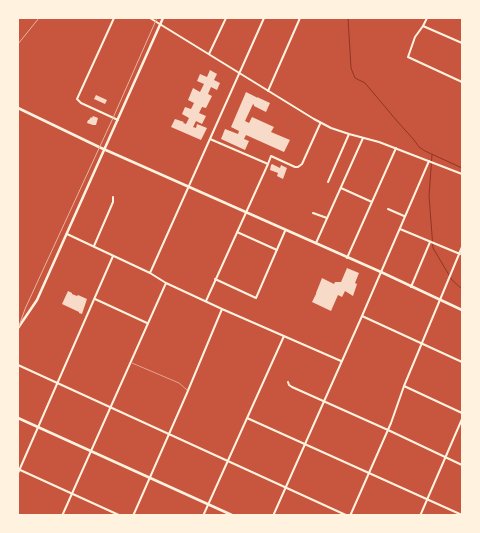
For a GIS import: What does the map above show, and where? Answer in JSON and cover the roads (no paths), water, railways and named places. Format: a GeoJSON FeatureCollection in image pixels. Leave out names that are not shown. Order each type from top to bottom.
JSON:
{"type":"FeatureCollection","features":[{"type":"Feature","properties":{"kind":"main road"},"geometry":{"type":"LineString","coordinates":[[18,328],[37,300],[163,18]]}},
{"type":"Feature","properties":{"kind":"main road"},"geometry":{"type":"LineString","coordinates":[[18,108],[188,188],[316,243],[462,310]]}},
{"type":"Feature","properties":{"kind":"main road"},"geometry":{"type":"LineString","coordinates":[[18,418],[234,516]]}},
{"type":"Feature","properties":{"kind":"street"},"geometry":{"type":"LineString","coordinates":[[114,18],[77,99],[81,103],[118,120]]}},
{"type":"Feature","properties":{"kind":"street"},"geometry":{"type":"LineString","coordinates":[[150,18],[320,123],[396,148],[462,174]]}},
{"type":"Feature","properties":{"kind":"street"},"geometry":{"type":"LineString","coordinates":[[209,54],[226,18]]}},
{"type":"Feature","properties":{"kind":"street"},"geometry":{"type":"LineString","coordinates":[[150,273],[264,18]]}},
{"type":"Feature","properties":{"kind":"street"},"geometry":{"type":"LineString","coordinates":[[268,91],[300,18]]}},
{"type":"Feature","properties":{"kind":"street"},"geometry":{"type":"LineString","coordinates":[[427,18],[415,37],[408,57],[462,82]]}},
{"type":"Feature","properties":{"kind":"street"},"geometry":{"type":"LineString","coordinates":[[423,26],[462,43]]}},
{"type":"Feature","properties":{"kind":"street"},"geometry":{"type":"LineString","coordinates":[[206,301],[271,156],[294,167],[300,166],[320,123]]}},
{"type":"Feature","properties":{"kind":"street"},"geometry":{"type":"LineString","coordinates":[[328,182],[349,134]]}},
{"type":"Feature","properties":{"kind":"street"},"geometry":{"type":"LineString","coordinates":[[316,243],[363,138]]}},
{"type":"Feature","properties":{"kind":"street"},"geometry":{"type":"LineString","coordinates":[[210,139],[268,164]]}},
{"type":"Feature","properties":{"kind":"street"},"geometry":{"type":"LineString","coordinates":[[347,258],[396,148]]}},
{"type":"Feature","properties":{"kind":"street"},"geometry":{"type":"LineString","coordinates":[[273,516],[429,161]]}},
{"type":"Feature","properties":{"kind":"street"},"geometry":{"type":"LineString","coordinates":[[341,188],[372,202]]}},
{"type":"Feature","properties":{"kind":"street"},"geometry":{"type":"LineString","coordinates":[[94,246],[113,202],[113,197]]}},
{"type":"Feature","properties":{"kind":"street"},"geometry":{"type":"LineString","coordinates":[[388,209],[405,217]]}},
{"type":"Feature","properties":{"kind":"street"},"geometry":{"type":"LineString","coordinates":[[313,213],[328,218]]}},
{"type":"Feature","properties":{"kind":"street"},"geometry":{"type":"LineString","coordinates":[[400,229],[460,254]]}},
{"type":"Feature","properties":{"kind":"street"},"geometry":{"type":"LineString","coordinates":[[216,279],[256,298],[286,230]]}},
{"type":"Feature","properties":{"kind":"street"},"geometry":{"type":"LineString","coordinates":[[236,232],[277,250]]}},
{"type":"Feature","properties":{"kind":"street"},"geometry":{"type":"LineString","coordinates":[[67,234],[222,309],[342,361]]}},
{"type":"Feature","properties":{"kind":"street"},"geometry":{"type":"LineString","coordinates":[[411,287],[430,242]]}},
{"type":"Feature","properties":{"kind":"street"},"geometry":{"type":"LineString","coordinates":[[18,365],[349,516],[388,430],[404,386],[462,247]]}},
{"type":"Feature","properties":{"kind":"street"},"geometry":{"type":"LineString","coordinates":[[114,256],[18,471],[121,516]]}},
{"type":"Feature","properties":{"kind":"street"},"geometry":{"type":"LineString","coordinates":[[62,516],[166,283]]}},
{"type":"Feature","properties":{"kind":"street"},"geometry":{"type":"LineString","coordinates":[[95,299],[148,323]]}},
{"type":"Feature","properties":{"kind":"street"},"geometry":{"type":"LineString","coordinates":[[133,516],[222,309]]}},
{"type":"Feature","properties":{"kind":"street"},"geometry":{"type":"LineString","coordinates":[[362,316],[462,362]]}},
{"type":"Feature","properties":{"kind":"street"},"geometry":{"type":"LineString","coordinates":[[203,516],[284,336]]}},
{"type":"Feature","properties":{"kind":"street"},"geometry":{"type":"LineString","coordinates":[[288,382],[292,388],[462,465]]}},
{"type":"Feature","properties":{"kind":"street"},"geometry":{"type":"LineString","coordinates":[[404,386],[462,413]]}},
{"type":"Feature","properties":{"kind":"street"},"geometry":{"type":"LineString","coordinates":[[247,418],[462,515]]}},
{"type":"Feature","properties":{"kind":"street"},"geometry":{"type":"LineString","coordinates":[[420,516],[462,419]]}},
{"type":"Feature","properties":{"kind":"lane"},"geometry":{"type":"LineString","coordinates":[[130,363],[179,383],[188,391]]}},
{"type":"Feature","properties":{"kind":"waterway"},"geometry":{"type":"LineString","coordinates":[[348,18],[351,68],[355,78],[365,83],[419,147],[462,168]]}},
{"type":"Feature","properties":{"kind":"waterway"},"geometry":{"type":"LineString","coordinates":[[432,155],[429,196],[433,248],[452,280],[462,289]]}},
{"type":"Feature","properties":{"kind":"railway"},"geometry":{"type":"LineString","coordinates":[[18,44],[39,18]]}},
{"type":"Feature","properties":{"kind":"railway"},"geometry":{"type":"LineString","coordinates":[[18,329],[25,309],[157,18]]}}]}
